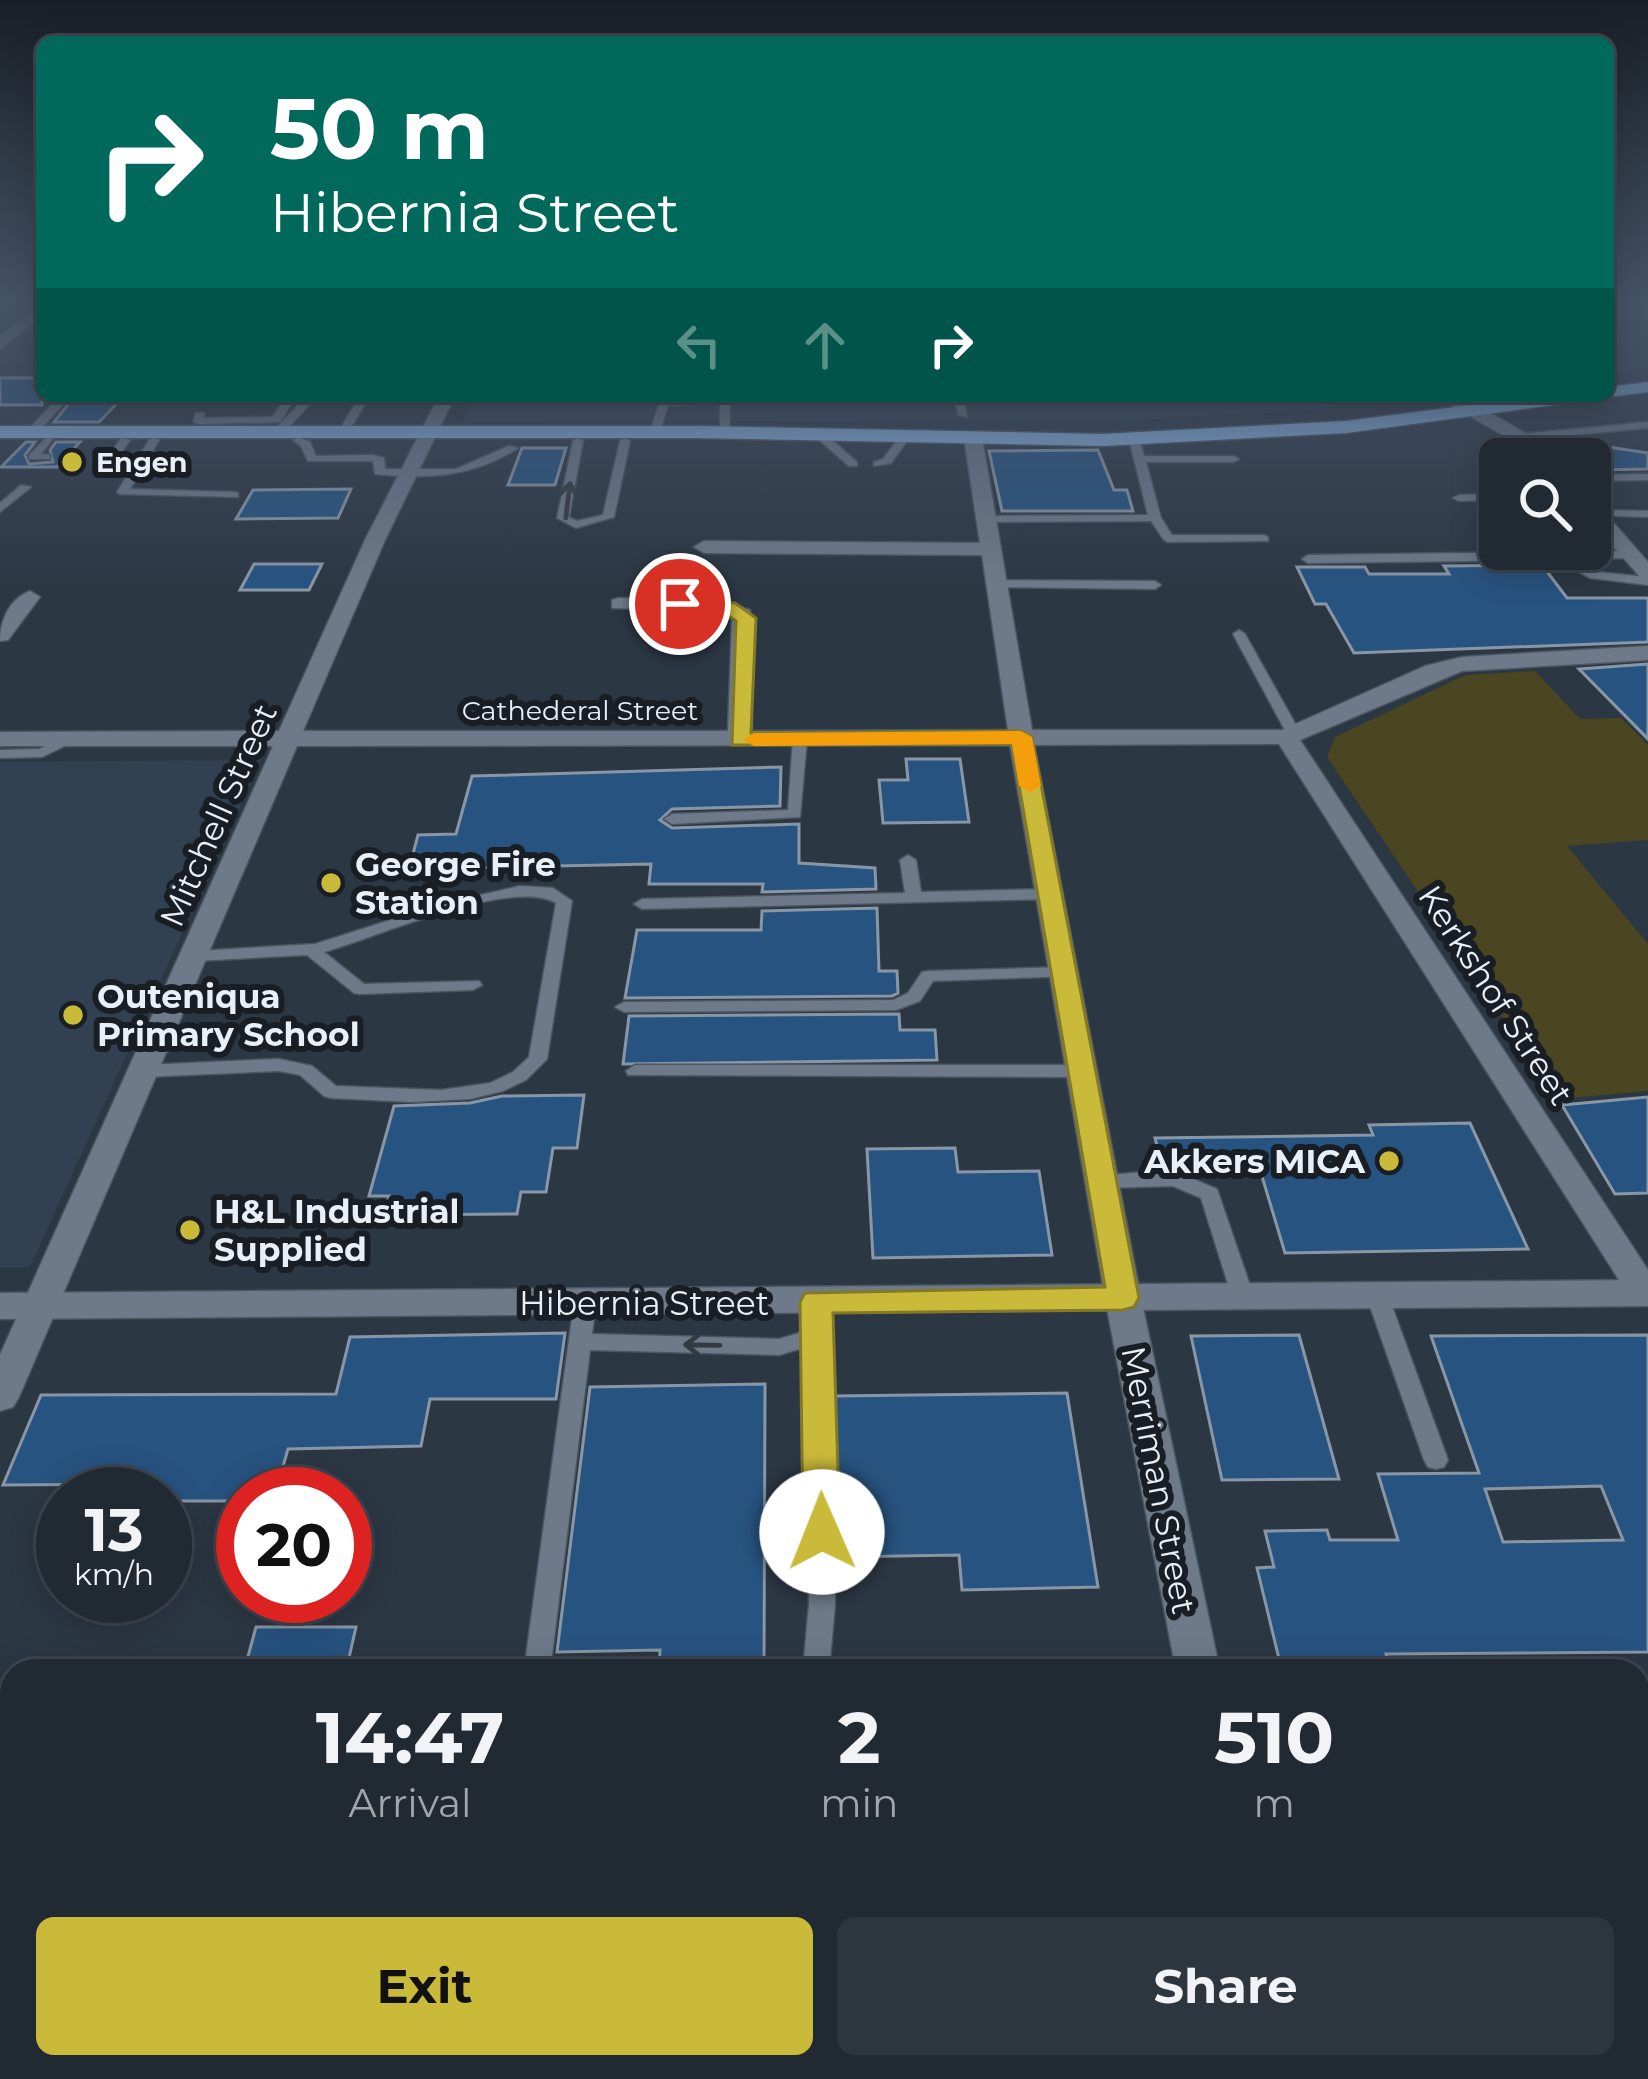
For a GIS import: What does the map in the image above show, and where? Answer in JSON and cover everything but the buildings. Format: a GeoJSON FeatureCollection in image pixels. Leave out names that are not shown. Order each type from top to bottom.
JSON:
{"type":"FeatureCollection","features":[{"type":"Feature","properties":{"kind":"highway"},"geometry":{"type":"LineString","coordinates":[[42,443],[343,432],[578,441],[905,437],[968,426],[1137,449],[1329,428],[1481,402]]}},
{"type":"Feature","properties":{"kind":"highway"},"geometry":{"type":"LineString","coordinates":[[1043,437],[1297,422],[1512,402]]}},
{"type":"Feature","properties":{"kind":"highway"},"geometry":{"type":"LineString","coordinates":[[0,435],[42,443],[655,432],[798,436]]}},
{"type":"Feature","properties":{"kind":"street","name":"Mitchell Street"},"geometry":{"type":"LineString","coordinates":[[0,1397],[408,473],[444,402]]}},
{"type":"Feature","properties":{"kind":"street"},"geometry":{"type":"LineString","coordinates":[[1465,406],[1520,437]]}},
{"type":"Feature","properties":{"kind":"street","name":"Merriman Street"},"geometry":{"type":"LineString","coordinates":[[968,426],[1123,1298],[1196,1659]]}},
{"type":"Feature","properties":{"kind":"street"},"geometry":{"type":"LineString","coordinates":[[1611,534],[1648,578]]}},
{"type":"Feature","properties":{"kind":"street"},"geometry":{"type":"LineString","coordinates":[[704,547],[989,549]]}},
{"type":"Feature","properties":{"kind":"street"},"geometry":{"type":"LineString","coordinates":[[0,635],[30,597]]}},
{"type":"Feature","properties":{"kind":"street"},"geometry":{"type":"LineString","coordinates":[[619,604],[712,605],[743,614],[740,740]]}},
{"type":"Feature","properties":{"kind":"street","name":"Cathederal Street"},"geometry":{"type":"LineString","coordinates":[[0,739],[1290,736],[1433,670],[1648,652]]}},
{"type":"Feature","properties":{"kind":"street","name":"Kerkshof Street"},"geometry":{"type":"LineString","coordinates":[[1290,736],[1646,1293]]}},
{"type":"Feature","properties":{"kind":"street","name":"Hibernia Street"},"geometry":{"type":"LineString","coordinates":[[0,1306],[585,1303],[817,1319],[1123,1298],[1646,1293]]}},
{"type":"Feature","properties":{"kind":"lane"},"geometry":{"type":"LineString","coordinates":[[42,443],[46,416],[60,402]]}},
{"type":"Feature","properties":{"kind":"lane"},"geometry":{"type":"LineString","coordinates":[[200,415],[198,421],[276,420],[287,402]]}},
{"type":"Feature","properties":{"kind":"lane"},"geometry":{"type":"LineString","coordinates":[[309,402],[288,436],[306,444],[312,459],[373,458],[380,460],[379,472],[458,472],[513,448]]}},
{"type":"Feature","properties":{"kind":"lane"},"geometry":{"type":"LineString","coordinates":[[343,432],[360,402]]}},
{"type":"Feature","properties":{"kind":"lane"},"geometry":{"type":"LineString","coordinates":[[655,432],[664,403],[672,402]]}},
{"type":"Feature","properties":{"kind":"lane"},"geometry":{"type":"LineString","coordinates":[[713,402],[725,404],[725,433]]}},
{"type":"Feature","properties":{"kind":"lane"},"geometry":{"type":"LineString","coordinates":[[961,402],[968,426]]}},
{"type":"Feature","properties":{"kind":"lane"},"geometry":{"type":"LineString","coordinates":[[1520,437],[1648,425]]}},
{"type":"Feature","properties":{"kind":"lane"},"geometry":{"type":"LineString","coordinates":[[821,436],[854,464]]}},
{"type":"Feature","properties":{"kind":"lane"},"geometry":{"type":"LineString","coordinates":[[878,464],[887,461],[905,437]]}},
{"type":"Feature","properties":{"kind":"lane"},"geometry":{"type":"LineString","coordinates":[[105,457],[112,457],[125,440]]}},
{"type":"Feature","properties":{"kind":"lane"},"geometry":{"type":"LineString","coordinates":[[154,440],[122,492],[234,495]]}},
{"type":"Feature","properties":{"kind":"lane"},"geometry":{"type":"LineString","coordinates":[[578,441],[563,518],[576,525],[608,517],[625,441]]}},
{"type":"Feature","properties":{"kind":"lane"},"geometry":{"type":"LineString","coordinates":[[1234,459],[1137,449],[1155,518],[1168,538],[1264,539]]}},
{"type":"Feature","properties":{"kind":"lane"},"geometry":{"type":"LineString","coordinates":[[1611,478],[1648,477]]}},
{"type":"Feature","properties":{"kind":"lane"},"geometry":{"type":"LineString","coordinates":[[0,509],[25,487]]}},
{"type":"Feature","properties":{"kind":"lane"},"geometry":{"type":"LineString","coordinates":[[1459,497],[1479,497]]}},
{"type":"Feature","properties":{"kind":"lane"},"geometry":{"type":"LineString","coordinates":[[1611,517],[1648,514]]}},
{"type":"Feature","properties":{"kind":"lane"},"geometry":{"type":"LineString","coordinates":[[984,519],[1155,518]]}},
{"type":"Feature","properties":{"kind":"lane"},"geometry":{"type":"LineString","coordinates":[[1611,555],[1631,555]]}},
{"type":"Feature","properties":{"kind":"lane"},"geometry":{"type":"LineString","coordinates":[[1308,559],[1479,557]]}},
{"type":"Feature","properties":{"kind":"lane"},"geometry":{"type":"LineString","coordinates":[[1586,570],[1648,578]]}},
{"type":"Feature","properties":{"kind":"lane"},"geometry":{"type":"LineString","coordinates":[[995,584],[1155,585]]}},
{"type":"Feature","properties":{"kind":"lane"},"geometry":{"type":"LineString","coordinates":[[1239,634],[1290,736]]}},
{"type":"Feature","properties":{"kind":"lane"},"geometry":{"type":"LineString","coordinates":[[0,754],[42,753],[68,739]]}},
{"type":"Feature","properties":{"kind":"lane"},"geometry":{"type":"LineString","coordinates":[[672,819],[795,814],[800,740]]}},
{"type":"Feature","properties":{"kind":"lane"},"geometry":{"type":"LineString","coordinates":[[908,860],[914,897]]}},
{"type":"Feature","properties":{"kind":"lane"},"geometry":{"type":"LineString","coordinates":[[144,1071],[279,1065],[306,1070],[332,1092],[447,1094],[486,1089],[528,1070],[538,1059],[564,901],[552,890],[529,888],[452,905],[311,950],[196,956]]}},
{"type":"Feature","properties":{"kind":"lane"},"geometry":{"type":"LineString","coordinates":[[642,904],[1050,894]]}},
{"type":"Feature","properties":{"kind":"lane"},"geometry":{"type":"LineString","coordinates":[[311,950],[360,989],[473,985]]}},
{"type":"Feature","properties":{"kind":"lane"},"geometry":{"type":"LineString","coordinates":[[624,1007],[896,1005],[914,997],[928,976],[1066,972]]}},
{"type":"Feature","properties":{"kind":"lane"},"geometry":{"type":"LineString","coordinates":[[635,1071],[1084,1071]]}},
{"type":"Feature","properties":{"kind":"lane"},"geometry":{"type":"LineString","coordinates":[[1102,1181],[1176,1180],[1210,1194],[1243,1297]]}},
{"type":"Feature","properties":{"kind":"lane"},"geometry":{"type":"LineString","coordinates":[[1377,1295],[1436,1460]]}},
{"type":"Feature","properties":{"kind":"lane"},"geometry":{"type":"LineString","coordinates":[[539,1659],[585,1303]]}},
{"type":"Feature","properties":{"kind":"lane"},"geometry":{"type":"LineString","coordinates":[[580,1342],[779,1347],[817,1319]]}},
{"type":"Feature","properties":{"kind":"lane"},"geometry":{"type":"LineString","coordinates":[[817,1319],[823,1604],[817,1659]]}},
{"type":"Feature","properties":{"kind":"shaded area"},"geometry":{"type":"Polygon","coordinates":[[[472,402],[1369,402],[1135,420],[462,422],[472,402]]]}},
{"type":"Feature","properties":{"kind":"shaded area"},"geometry":{"type":"Polygon","coordinates":[[[1535,671],[1580,719],[1621,718],[1648,745],[1648,840],[1567,846],[1648,944],[1648,1091],[1558,1099],[1327,757],[1335,737],[1465,675],[1535,671]]]}},
{"type":"Feature","properties":{"kind":"shaded area","name":"Outeniqua Primary School"},"geometry":{"type":"Polygon","coordinates":[[[261,760],[30,1267],[0,1267],[0,762],[261,760]]]}},
{"type":"Feature","properties":{"kind":"slow traffic"},"geometry":{"type":"LineString","coordinates":[[754,740],[1021,737],[1030,786]]}},
{"type":"Feature","properties":{"kind":"place","name":"Engen"},"geometry":{"type":"Point","coordinates":[72,462]}},
{"type":"Feature","properties":{"kind":"place","name":"George Fire Station"},"geometry":{"type":"Point","coordinates":[331,883]}},
{"type":"Feature","properties":{"kind":"place","name":"Outeniqua Primary School"},"geometry":{"type":"Point","coordinates":[73,1015]}},
{"type":"Feature","properties":{"kind":"place","name":"Akkers MICA"},"geometry":{"type":"Point","coordinates":[1389,1161]}},
{"type":"Feature","properties":{"kind":"place","name":"H&L Industrial Supplied"},"geometry":{"type":"Point","coordinates":[190,1230]}},
{"type":"Feature","properties":{"kind":"route"},"geometry":{"type":"LineString","coordinates":[[680,604],[738,610],[746,618],[740,740],[1021,737],[1123,1298],[816,1302],[822,1532]]}}]}
